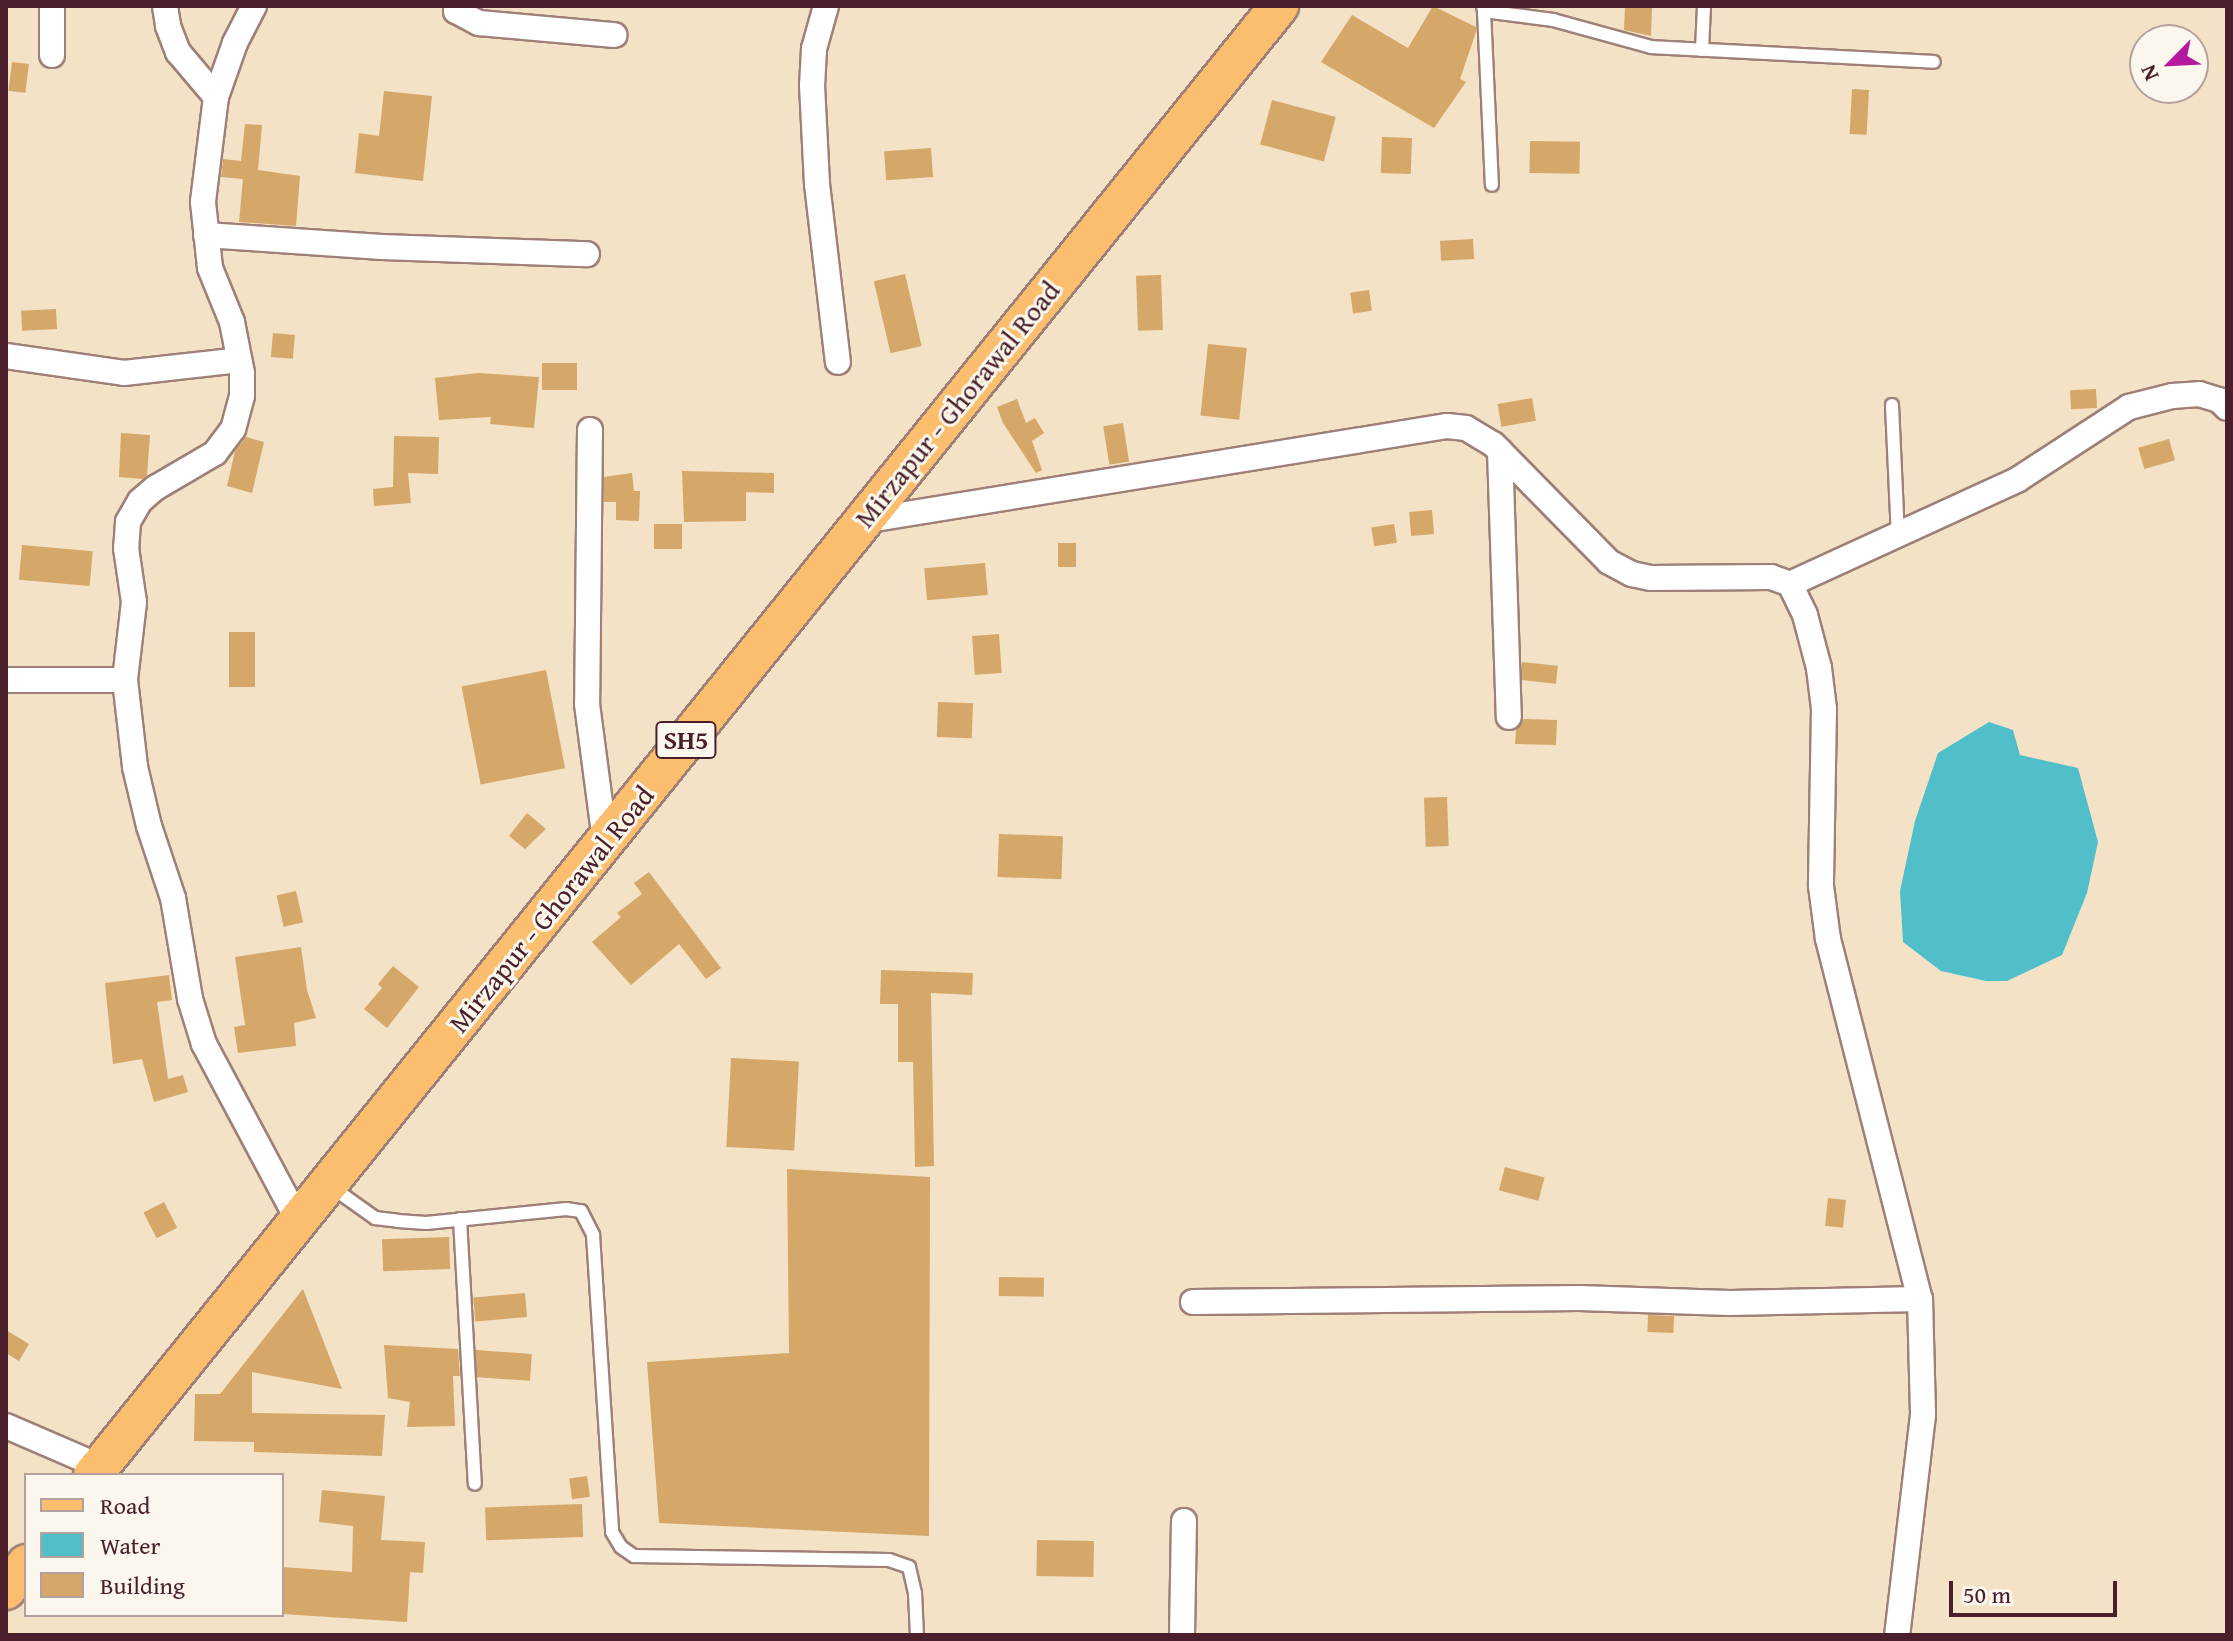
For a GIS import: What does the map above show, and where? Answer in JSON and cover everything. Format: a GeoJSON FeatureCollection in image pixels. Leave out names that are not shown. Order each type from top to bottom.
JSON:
{"type":"FeatureCollection","features":[{"type":"Feature","properties":{"kind":"main road","name":"Mirzapur - Ghorawal Road"},"geometry":{"type":"LineString","coordinates":[[96,1470],[329,1186],[1279,6]]}},
{"type":"Feature","properties":{"kind":"main road"},"geometry":{"type":"LineString","coordinates":[[6,1590],[24,1567]]}},
{"type":"Feature","properties":{"kind":"street"},"geometry":{"type":"LineString","coordinates":[[52,6],[52,55]]}},
{"type":"Feature","properties":{"kind":"street"},"geometry":{"type":"LineString","coordinates":[[165,6],[168,26],[178,52],[216,97]]}},
{"type":"Feature","properties":{"kind":"street"},"geometry":{"type":"LineString","coordinates":[[254,6],[231,52],[216,97],[203,202],[210,268],[232,322],[242,396],[227,438],[197,466],[155,488],[140,501],[128,522],[126,548],[134,602],[125,680],[135,767],[149,826],[173,898],[190,999],[204,1044],[299,1222]]}},
{"type":"Feature","properties":{"kind":"street"},"geometry":{"type":"LineString","coordinates":[[456,6],[456,11],[479,23],[614,35]]}},
{"type":"Feature","properties":{"kind":"street"},"geometry":{"type":"LineString","coordinates":[[826,6],[814,49],[812,85],[817,184],[838,362]]}},
{"type":"Feature","properties":{"kind":"street"},"geometry":{"type":"LineString","coordinates":[[206,235],[382,247],[587,254]]}},
{"type":"Feature","properties":{"kind":"street"},"geometry":{"type":"LineString","coordinates":[[6,356],[124,373],[239,360]]}},
{"type":"Feature","properties":{"kind":"street"},"geometry":{"type":"LineString","coordinates":[[1790,584],[2017,480],[2129,407],[2172,396],[2199,394],[2219,400],[2227,408]]}},
{"type":"Feature","properties":{"kind":"street"},"geometry":{"type":"LineString","coordinates":[[863,521],[1447,426],[1466,428],[1480,434],[1609,562],[1632,574],[1651,578],[1771,577],[1790,584],[1805,615],[1819,668],[1824,709],[1821,886],[1828,939],[1920,1299],[1923,1415],[1897,1635]]}},
{"type":"Feature","properties":{"kind":"street"},"geometry":{"type":"LineString","coordinates":[[590,430],[587,704],[605,840]]}},
{"type":"Feature","properties":{"kind":"street"},"geometry":{"type":"LineString","coordinates":[[1500,451],[1509,717]]}},
{"type":"Feature","properties":{"kind":"street"},"geometry":{"type":"LineString","coordinates":[[6,680],[125,680]]}},
{"type":"Feature","properties":{"kind":"street"},"geometry":{"type":"LineString","coordinates":[[1193,1302],[1579,1298],[1730,1303],[1920,1299]]}},
{"type":"Feature","properties":{"kind":"street"},"geometry":{"type":"LineString","coordinates":[[6,1426],[96,1470]]}},
{"type":"Feature","properties":{"kind":"street"},"geometry":{"type":"LineString","coordinates":[[1182,1635],[1184,1521]]}},
{"type":"Feature","properties":{"kind":"lane"},"geometry":{"type":"LineString","coordinates":[[1702,50],[1704,6]]}},
{"type":"Feature","properties":{"kind":"lane"},"geometry":{"type":"LineString","coordinates":[[1492,185],[1483,9],[1553,20],[1651,47],[1934,62]]}},
{"type":"Feature","properties":{"kind":"lane"},"geometry":{"type":"LineString","coordinates":[[1892,405],[1898,535]]}},
{"type":"Feature","properties":{"kind":"lane"},"geometry":{"type":"LineString","coordinates":[[329,1186],[375,1218],[426,1223],[566,1209],[581,1211],[593,1235],[612,1532],[621,1547],[634,1556],[889,1560],[909,1567],[915,1593],[917,1635]]}},
{"type":"Feature","properties":{"kind":"lane"},"geometry":{"type":"LineString","coordinates":[[460,1219],[475,1484]]}},
{"type":"Feature","properties":{"kind":"water"},"geometry":{"type":"Polygon","coordinates":[[[1989,722],[2013,730],[2020,755],[2078,768],[2098,842],[2087,893],[2062,955],[2007,981],[1986,981],[1941,971],[1903,942],[1900,891],[1915,821],[1938,753],[1989,722]]]}},
{"type":"Feature","properties":{"kind":"building"},"geometry":{"type":"Polygon","coordinates":[[[1433,6],[1476,27],[1460,79],[1466,82],[1434,128],[1321,62],[1352,15],[1408,48],[1433,6]]]}},
{"type":"Feature","properties":{"kind":"building"},"geometry":{"type":"Polygon","coordinates":[[[1625,6],[1652,6],[1651,36],[1624,30],[1625,6]]]}},
{"type":"Feature","properties":{"kind":"building"},"geometry":{"type":"Polygon","coordinates":[[[12,62],[29,64],[25,93],[8,91],[12,62]]]}},
{"type":"Feature","properties":{"kind":"building"},"geometry":{"type":"Polygon","coordinates":[[[1852,89],[1869,90],[1867,135],[1850,134],[1852,89]]]}},
{"type":"Feature","properties":{"kind":"building"},"geometry":{"type":"Polygon","coordinates":[[[384,91],[432,96],[423,181],[355,173],[359,133],[379,136],[384,91]]]}},
{"type":"Feature","properties":{"kind":"building"},"geometry":{"type":"Polygon","coordinates":[[[1272,100],[1336,117],[1324,162],[1260,144],[1272,100]]]}},
{"type":"Feature","properties":{"kind":"building"},"geometry":{"type":"Polygon","coordinates":[[[245,124],[262,125],[258,170],[300,176],[296,226],[239,222],[243,179],[221,177],[223,159],[241,161],[245,124]]]}},
{"type":"Feature","properties":{"kind":"building"},"geometry":{"type":"Polygon","coordinates":[[[1382,137],[1412,138],[1411,174],[1381,173],[1382,137]]]}},
{"type":"Feature","properties":{"kind":"building"},"geometry":{"type":"Polygon","coordinates":[[[1530,141],[1580,142],[1579,174],[1529,173],[1530,141]]]}},
{"type":"Feature","properties":{"kind":"building"},"geometry":{"type":"Polygon","coordinates":[[[931,148],[933,177],[886,180],[884,151],[931,148]]]}},
{"type":"Feature","properties":{"kind":"building"},"geometry":{"type":"Polygon","coordinates":[[[1473,239],[1474,259],[1441,261],[1440,241],[1473,239]]]}},
{"type":"Feature","properties":{"kind":"building"},"geometry":{"type":"Polygon","coordinates":[[[905,274],[922,346],[890,353],[874,281],[905,274]]]}},
{"type":"Feature","properties":{"kind":"building"},"geometry":{"type":"Polygon","coordinates":[[[1161,275],[1163,330],[1138,331],[1136,276],[1161,275]]]}},
{"type":"Feature","properties":{"kind":"building"},"geometry":{"type":"Polygon","coordinates":[[[1369,290],[1372,311],[1353,313],[1350,293],[1369,290]]]}},
{"type":"Feature","properties":{"kind":"building"},"geometry":{"type":"Polygon","coordinates":[[[56,309],[57,329],[22,331],[21,311],[56,309]]]}},
{"type":"Feature","properties":{"kind":"building"},"geometry":{"type":"Polygon","coordinates":[[[273,333],[295,335],[293,359],[271,357],[273,333]]]}},
{"type":"Feature","properties":{"kind":"building"},"geometry":{"type":"Polygon","coordinates":[[[1208,344],[1247,348],[1239,420],[1200,416],[1208,344]]]}},
{"type":"Feature","properties":{"kind":"building"},"geometry":{"type":"Polygon","coordinates":[[[542,363],[577,363],[577,390],[542,390],[542,363]]]}},
{"type":"Feature","properties":{"kind":"building"},"geometry":{"type":"Polygon","coordinates":[[[478,373],[539,377],[534,428],[490,424],[491,417],[439,420],[435,378],[478,373]]]}},
{"type":"Feature","properties":{"kind":"building"},"geometry":{"type":"Polygon","coordinates":[[[2096,389],[2097,408],[2071,409],[2070,390],[2096,389]]]}},
{"type":"Feature","properties":{"kind":"building"},"geometry":{"type":"Polygon","coordinates":[[[1532,398],[1536,421],[1502,427],[1498,404],[1532,398]]]}},
{"type":"Feature","properties":{"kind":"building"},"geometry":{"type":"Polygon","coordinates":[[[1017,399],[1026,423],[1035,418],[1044,433],[1032,441],[1042,470],[1036,473],[1003,423],[997,407],[1017,399]]]}},
{"type":"Feature","properties":{"kind":"building"},"geometry":{"type":"Polygon","coordinates":[[[1123,423],[1129,462],[1109,465],[1103,426],[1123,423]]]}},
{"type":"Feature","properties":{"kind":"building"},"geometry":{"type":"Polygon","coordinates":[[[121,433],[150,435],[147,475],[143,479],[119,477],[121,433]]]}},
{"type":"Feature","properties":{"kind":"building"},"geometry":{"type":"Polygon","coordinates":[[[394,436],[439,437],[438,474],[408,473],[411,503],[374,506],[373,489],[393,487],[394,436]]]}},
{"type":"Feature","properties":{"kind":"building"},"geometry":{"type":"Polygon","coordinates":[[[246,437],[264,442],[252,493],[227,486],[235,451],[246,437]]]}},
{"type":"Feature","properties":{"kind":"building"},"geometry":{"type":"Polygon","coordinates":[[[2169,439],[2175,460],[2144,469],[2138,448],[2169,439]]]}},
{"type":"Feature","properties":{"kind":"building"},"geometry":{"type":"Polygon","coordinates":[[[682,471],[774,473],[774,493],[746,492],[746,521],[684,522],[682,471]]]}},
{"type":"Feature","properties":{"kind":"building"},"geometry":{"type":"Polygon","coordinates":[[[632,473],[634,491],[640,491],[639,521],[616,520],[616,502],[604,502],[604,477],[632,473]]]}},
{"type":"Feature","properties":{"kind":"building"},"geometry":{"type":"Polygon","coordinates":[[[1432,510],[1434,534],[1411,536],[1409,512],[1432,510]]]}},
{"type":"Feature","properties":{"kind":"building"},"geometry":{"type":"Polygon","coordinates":[[[654,524],[682,524],[682,549],[654,549],[654,524]]]}},
{"type":"Feature","properties":{"kind":"building"},"geometry":{"type":"Polygon","coordinates":[[[1394,524],[1397,543],[1374,546],[1371,528],[1394,524]]]}},
{"type":"Feature","properties":{"kind":"building"},"geometry":{"type":"Polygon","coordinates":[[[1058,543],[1076,543],[1076,567],[1058,567],[1058,543]]]}},
{"type":"Feature","properties":{"kind":"building"},"geometry":{"type":"Polygon","coordinates":[[[22,545],[93,551],[90,586],[19,580],[22,545]]]}},
{"type":"Feature","properties":{"kind":"building"},"geometry":{"type":"Polygon","coordinates":[[[985,563],[988,595],[927,600],[924,568],[985,563]]]}},
{"type":"Feature","properties":{"kind":"building"},"geometry":{"type":"Polygon","coordinates":[[[229,632],[255,632],[255,687],[229,687],[229,632]]]}},
{"type":"Feature","properties":{"kind":"building"},"geometry":{"type":"Polygon","coordinates":[[[999,634],[1002,673],[975,675],[972,636],[999,634]]]}},
{"type":"Feature","properties":{"kind":"building"},"geometry":{"type":"Polygon","coordinates":[[[1522,662],[1558,666],[1556,684],[1520,680],[1522,662]]]}},
{"type":"Feature","properties":{"kind":"building"},"geometry":{"type":"Polygon","coordinates":[[[546,670],[565,768],[481,785],[462,686],[546,670]]]}},
{"type":"Feature","properties":{"kind":"building"},"geometry":{"type":"Polygon","coordinates":[[[938,702],[973,703],[972,738],[937,737],[938,702]]]}},
{"type":"Feature","properties":{"kind":"building"},"geometry":{"type":"Polygon","coordinates":[[[1524,719],[1557,720],[1556,745],[1515,744],[1516,730],[1524,719]]]}},
{"type":"Feature","properties":{"kind":"building"},"geometry":{"type":"Polygon","coordinates":[[[1447,797],[1449,846],[1426,847],[1424,798],[1447,797]]]}},
{"type":"Feature","properties":{"kind":"building"},"geometry":{"type":"Polygon","coordinates":[[[527,813],[546,829],[525,849],[509,836],[527,813]]]}},
{"type":"Feature","properties":{"kind":"building"},"geometry":{"type":"Polygon","coordinates":[[[999,834],[1063,836],[1061,879],[997,877],[999,834]]]}},
{"type":"Feature","properties":{"kind":"building"},"geometry":{"type":"Polygon","coordinates":[[[649,872],[721,968],[706,979],[679,944],[631,985],[592,942],[621,917],[617,913],[642,894],[634,883],[649,872]]]}},
{"type":"Feature","properties":{"kind":"building"},"geometry":{"type":"Polygon","coordinates":[[[296,891],[303,922],[284,927],[277,895],[296,891]]]}},
{"type":"Feature","properties":{"kind":"building"},"geometry":{"type":"Polygon","coordinates":[[[301,947],[307,990],[316,1018],[294,1023],[296,1046],[238,1053],[234,1027],[245,1025],[235,957],[301,947]]]}},
{"type":"Feature","properties":{"kind":"building"},"geometry":{"type":"Polygon","coordinates":[[[393,966],[419,987],[387,1028],[364,1009],[382,988],[378,984],[393,966]]]}},
{"type":"Feature","properties":{"kind":"building"},"geometry":{"type":"Polygon","coordinates":[[[881,970],[973,973],[972,995],[931,993],[934,1166],[915,1167],[913,1062],[898,1062],[898,1004],[880,1004],[881,970]]]}},
{"type":"Feature","properties":{"kind":"building"},"geometry":{"type":"Polygon","coordinates":[[[169,975],[172,1000],[157,1002],[168,1079],[183,1075],[188,1092],[154,1102],[142,1059],[113,1064],[105,983],[169,975]]]}},
{"type":"Feature","properties":{"kind":"building"},"geometry":{"type":"Polygon","coordinates":[[[731,1058],[799,1062],[794,1150],[726,1147],[731,1058]]]}},
{"type":"Feature","properties":{"kind":"building"},"geometry":{"type":"Polygon","coordinates":[[[1505,1167],[1545,1178],[1538,1201],[1499,1190],[1505,1167]]]}},
{"type":"Feature","properties":{"kind":"building"},"geometry":{"type":"Polygon","coordinates":[[[787,1169],[930,1177],[929,1536],[659,1523],[647,1362],[789,1353],[787,1169]]]}},
{"type":"Feature","properties":{"kind":"building"},"geometry":{"type":"Polygon","coordinates":[[[1828,1198],[1846,1200],[1843,1228],[1825,1226],[1828,1198]]]}},
{"type":"Feature","properties":{"kind":"building"},"geometry":{"type":"Polygon","coordinates":[[[164,1202],[177,1228],[157,1238],[144,1212],[164,1202]]]}},
{"type":"Feature","properties":{"kind":"building"},"geometry":{"type":"Polygon","coordinates":[[[449,1237],[450,1269],[383,1271],[382,1239],[449,1237]]]}},
{"type":"Feature","properties":{"kind":"building"},"geometry":{"type":"Polygon","coordinates":[[[999,1277],[1044,1278],[1044,1297],[999,1296],[999,1277]]]}},
{"type":"Feature","properties":{"kind":"building"},"geometry":{"type":"Polygon","coordinates":[[[303,1289],[342,1389],[252,1372],[252,1413],[385,1415],[382,1456],[254,1452],[254,1442],[194,1441],[195,1394],[220,1394],[303,1289]]]}},
{"type":"Feature","properties":{"kind":"building"},"geometry":{"type":"Polygon","coordinates":[[[525,1293],[527,1317],[475,1321],[473,1298],[525,1293]]]}},
{"type":"Feature","properties":{"kind":"building"},"geometry":{"type":"Polygon","coordinates":[[[1648,1315],[1674,1316],[1673,1333],[1647,1332],[1648,1315]]]}},
{"type":"Feature","properties":{"kind":"building"},"geometry":{"type":"Polygon","coordinates":[[[6,1330],[29,1344],[19,1361],[6,1353],[6,1330]]]}},
{"type":"Feature","properties":{"kind":"building"},"geometry":{"type":"Polygon","coordinates":[[[384,1345],[458,1349],[460,1376],[453,1376],[455,1426],[407,1427],[410,1402],[388,1398],[384,1345]]]}},
{"type":"Feature","properties":{"kind":"building"},"geometry":{"type":"Polygon","coordinates":[[[476,1350],[532,1354],[530,1381],[474,1377],[476,1350]]]}},
{"type":"Feature","properties":{"kind":"building"},"geometry":{"type":"Polygon","coordinates":[[[587,1476],[590,1497],[572,1499],[569,1479],[587,1476]]]}},
{"type":"Feature","properties":{"kind":"building"},"geometry":{"type":"Polygon","coordinates":[[[322,1490],[385,1496],[381,1540],[425,1542],[423,1573],[410,1572],[407,1622],[284,1614],[284,1567],[352,1572],[353,1526],[319,1522],[322,1490]]]}},
{"type":"Feature","properties":{"kind":"building"},"geometry":{"type":"Polygon","coordinates":[[[582,1504],[583,1537],[486,1540],[485,1507],[582,1504]]]}},
{"type":"Feature","properties":{"kind":"building"},"geometry":{"type":"Polygon","coordinates":[[[1037,1540],[1094,1541],[1093,1577],[1036,1576],[1037,1540]]]}}]}
